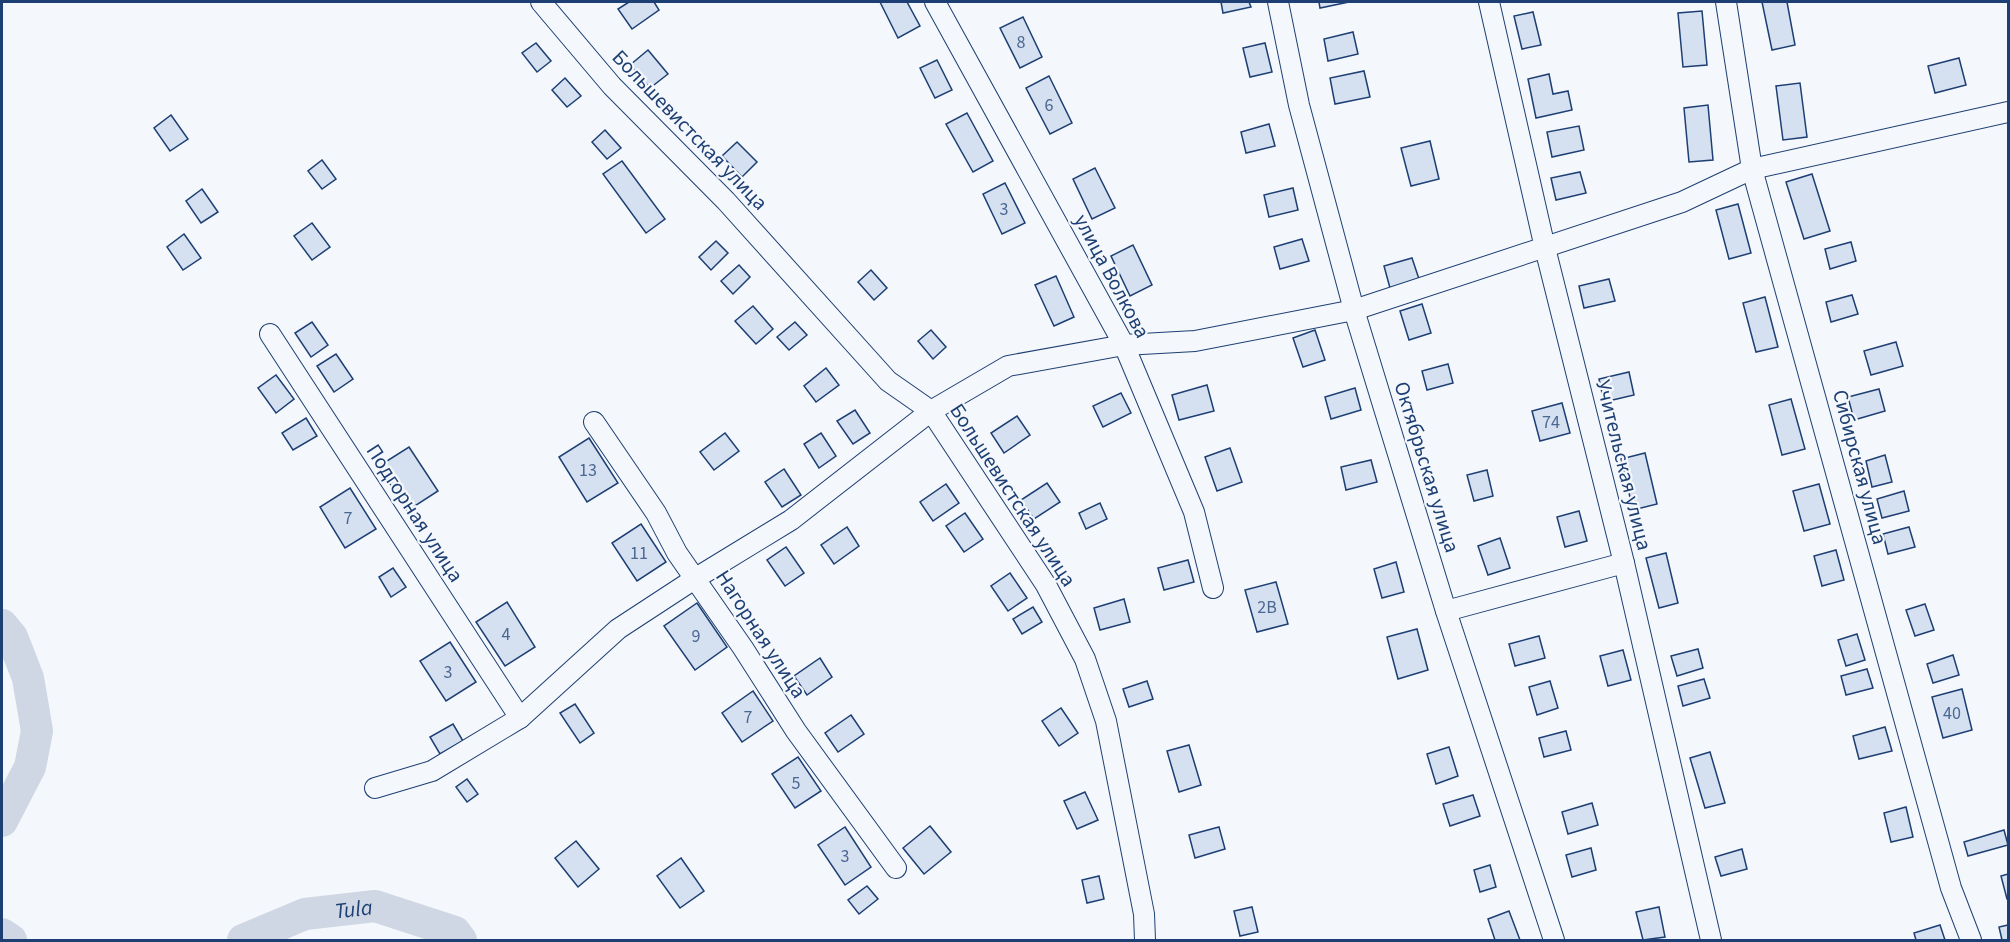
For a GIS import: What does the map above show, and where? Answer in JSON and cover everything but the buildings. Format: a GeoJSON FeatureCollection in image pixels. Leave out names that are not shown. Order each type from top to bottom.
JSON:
{"type":"FeatureCollection","features":[{"type":"Feature","properties":{"kind":"street","name":"Большевистская улица"},"geometry":{"type":"LineString","coordinates":[[541,2],[612,86],[726,201],[888,381],[931,411],[1046,585],[1084,659],[1109,733],[1144,914],[1145,940]]}},
{"type":"Feature","properties":{"kind":"street","name":"улица Волкова"},"geometry":{"type":"LineString","coordinates":[[936,2],[1124,345],[1194,512],[1213,588]]}},
{"type":"Feature","properties":{"kind":"street","name":"Октябрьская улица"},"geometry":{"type":"LineString","coordinates":[[1278,2],[1299,105],[1354,310],[1446,610],[1554,940]]}},
{"type":"Feature","properties":{"kind":"street","name":"Учительская улица"},"geometry":{"type":"LineString","coordinates":[[1489,2],[1545,248],[1624,563],[1711,940]]}},
{"type":"Feature","properties":{"kind":"street","name":"Сибирская улица"},"geometry":{"type":"LineString","coordinates":[[1726,2],[1752,169],[1951,888],[1971,940]]}},
{"type":"Feature","properties":{"kind":"street"},"geometry":{"type":"LineString","coordinates":[[375,788],[432,771],[520,718],[618,629],[791,520],[931,411],[1008,366],[1124,345],[1195,341],[1354,310],[1682,202],[1752,169],[2008,112]]}},
{"type":"Feature","properties":{"kind":"street","name":"Подгорная улица"},"geometry":{"type":"LineString","coordinates":[[270,334],[520,718]]}},
{"type":"Feature","properties":{"kind":"street","name":"Нагорная улица"},"geometry":{"type":"LineString","coordinates":[[594,422],[656,513],[677,553],[696,578],[796,732],[896,868]]}},
{"type":"Feature","properties":{"kind":"street"},"geometry":{"type":"LineString","coordinates":[[1446,610],[1624,563]]}},
{"type":"Feature","properties":{"kind":"waterway","name":"Tula"},"geometry":{"type":"LineString","coordinates":[[2,625],[12,637],[28,678],[37,731],[30,767],[2,821]]}},
{"type":"Feature","properties":{"kind":"waterway","name":"Tula"},"geometry":{"type":"LineString","coordinates":[[243,940],[305,914],[375,906],[455,932],[461,940]]}},
{"type":"Feature","properties":{"kind":"waterway","name":"Tula"},"geometry":{"type":"LineString","coordinates":[[2,934],[11,940]]}}]}
